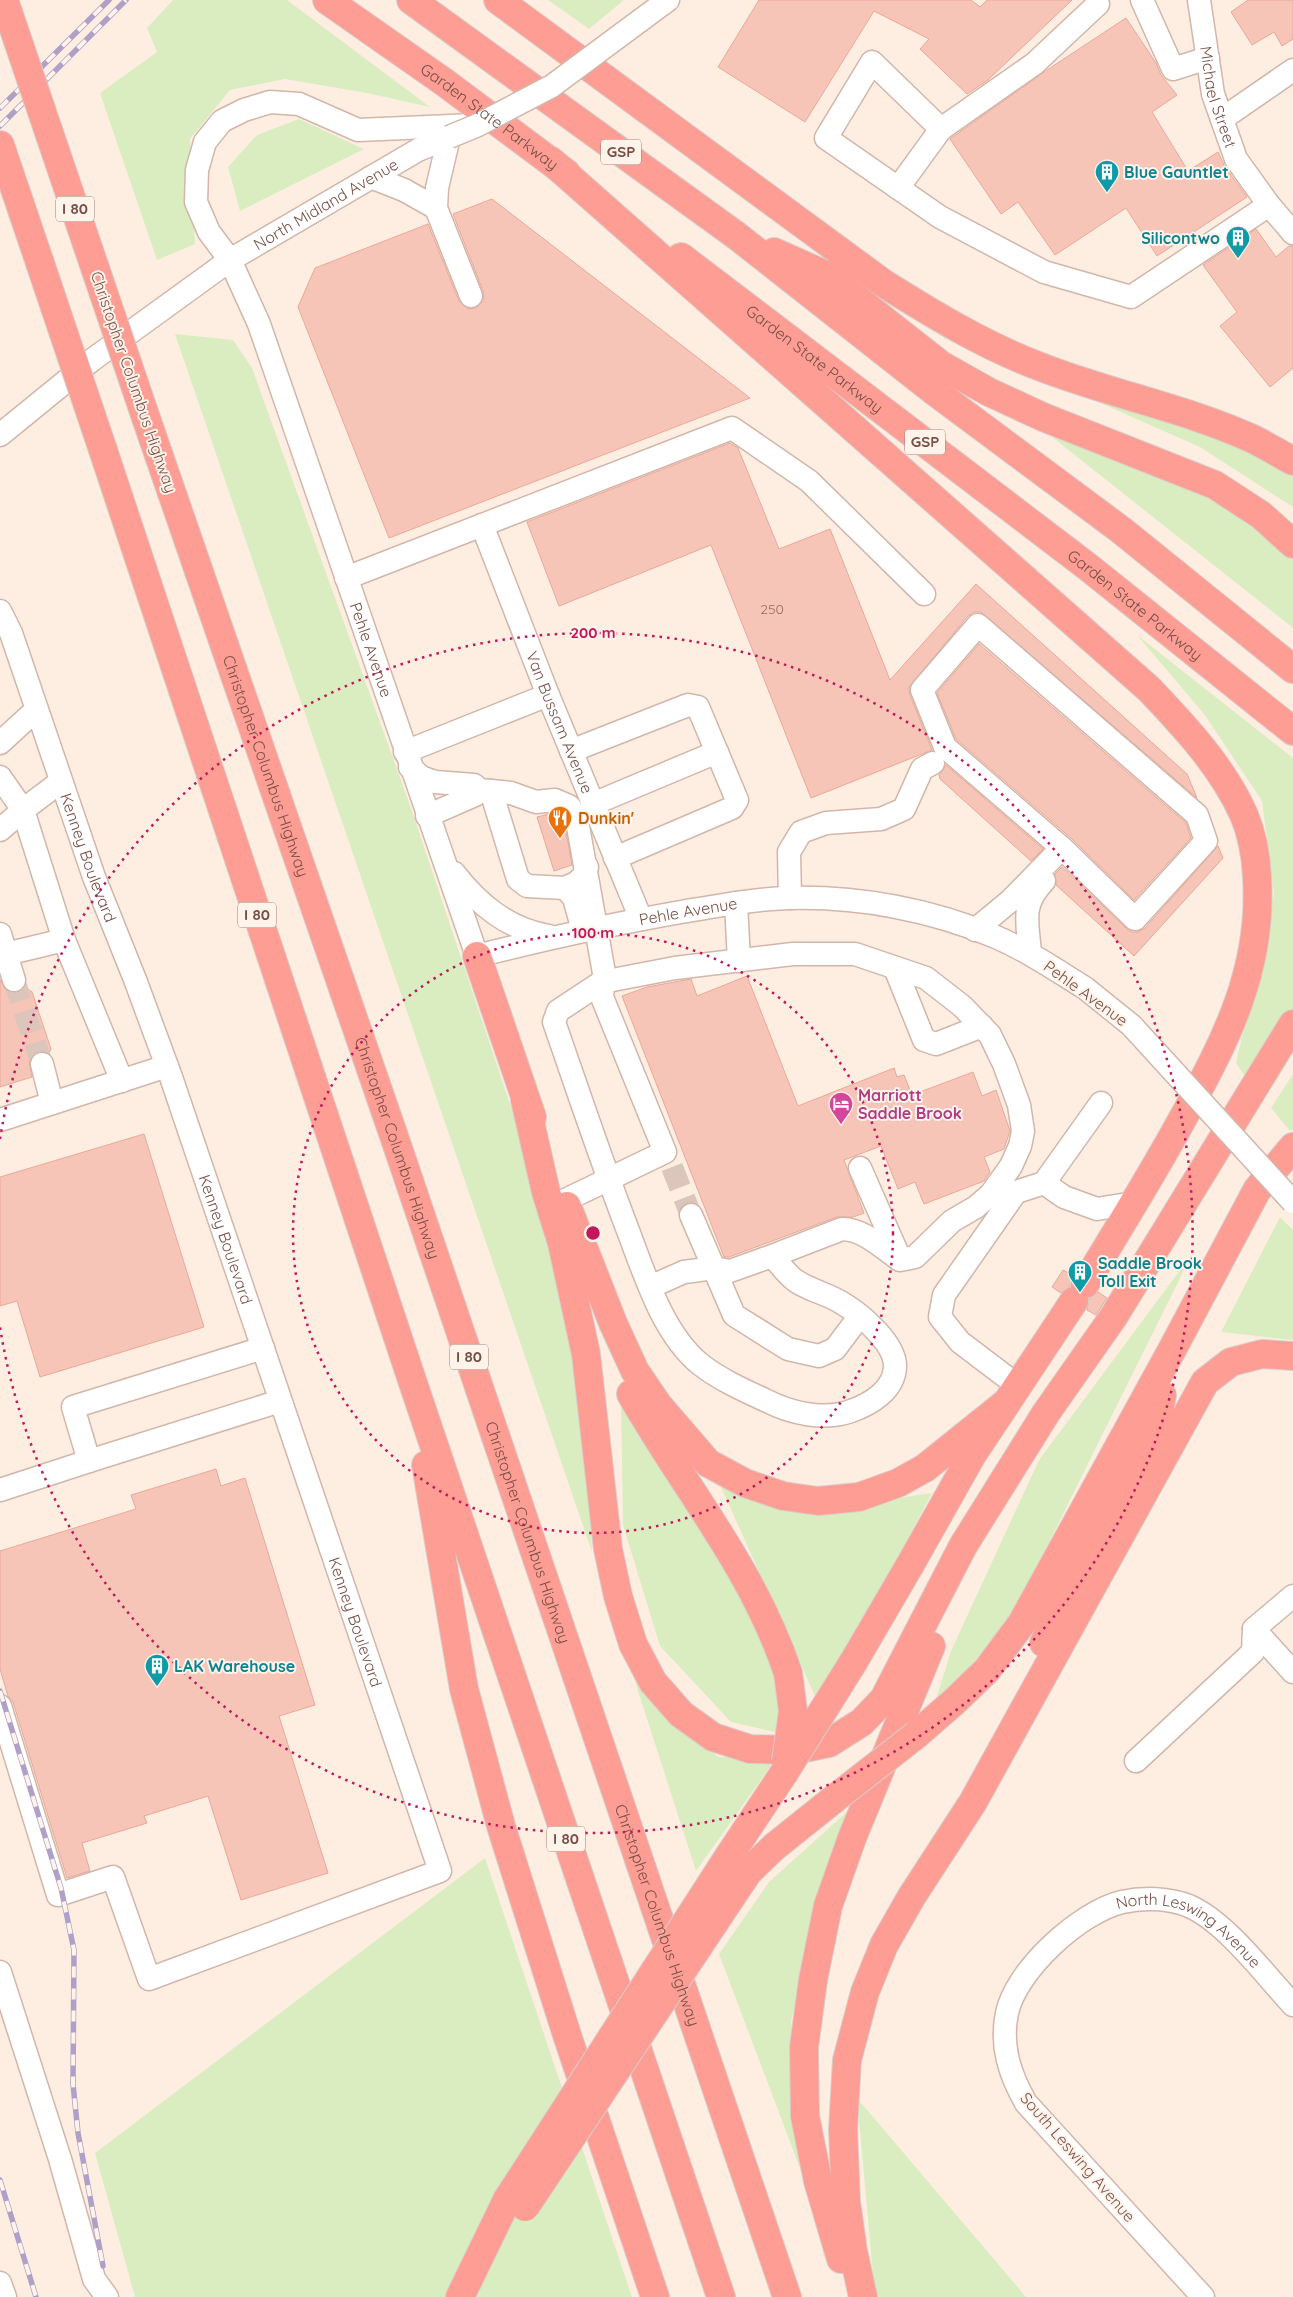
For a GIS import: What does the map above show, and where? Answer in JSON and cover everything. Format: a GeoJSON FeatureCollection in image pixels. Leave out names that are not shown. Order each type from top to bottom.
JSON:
{"type":"FeatureCollection","features":[{"type":"Feature","properties":{"kind":"highway","name":"Christopher Columbus Highway"},"geometry":{"type":"LineString","coordinates":[[4,0],[396,1142],[787,2297]]}},
{"type":"Feature","properties":{"kind":"highway","name":"Garden State Parkway"},"geometry":{"type":"LineString","coordinates":[[327,0],[444,82],[753,310],[1088,567],[1293,731]]}},
{"type":"Feature","properties":{"kind":"highway","name":"GSP"},"geometry":{"type":"LineString","coordinates":[[411,0],[737,236],[919,380],[1121,530],[1293,669]]}},
{"type":"Feature","properties":{"kind":"highway"},"geometry":{"type":"LineString","coordinates":[[498,0],[884,283],[942,321],[991,346],[1041,367],[1201,419],[1252,439],[1293,461]]}},
{"type":"Feature","properties":{"kind":"highway","name":"I 80"},"geometry":{"type":"LineString","coordinates":[[0,146],[720,2297]]}},
{"type":"Feature","properties":{"kind":"highway"},"geometry":{"type":"LineString","coordinates":[[460,2297],[514,2207],[738,1864],[784,1774],[854,1661],[972,1455],[1080,1293],[1134,1203],[1212,1065],[1236,1011],[1253,957],[1259,908],[1256,858],[1244,816],[1222,776],[1188,730],[1148,689],[551,161]]}},
{"type":"Feature","properties":{"kind":"highway"},"geometry":{"type":"LineString","coordinates":[[737,236],[828,276],[941,365],[989,392],[1043,417],[1215,486],[1261,515],[1293,544]]}},
{"type":"Feature","properties":{"kind":"highway"},"geometry":{"type":"LineString","coordinates":[[477,956],[558,1204],[635,1371],[658,1405],[708,1463],[745,1482],[783,1496],[818,1501],[859,1496],[898,1483],[925,1468],[1012,1395]]}},
{"type":"Feature","properties":{"kind":"highway"},"geometry":{"type":"LineString","coordinates":[[558,1204],[562,1243],[586,1354],[608,1549],[618,1596],[633,1644],[653,1682],[681,1714],[713,1737],[750,1749],[795,1750],[829,1743],[862,1722],[884,1699],[963,1546],[1046,1413],[1114,1316],[1293,1024]]}},
{"type":"Feature","properties":{"kind":"highway"},"geometry":{"type":"LineString","coordinates":[[738,1864],[774,1847],[916,1735],[987,1670],[1022,1623],[1173,1348],[1257,1190],[1293,1147]]}},
{"type":"Feature","properties":{"kind":"highway"},"geometry":{"type":"LineString","coordinates":[[562,1243],[610,1357],[642,1413],[708,1514],[756,1595],[776,1635],[788,1673],[793,1711],[784,1774]]}},
{"type":"Feature","properties":{"kind":"highway"},"geometry":{"type":"LineString","coordinates":[[912,1896],[947,1819],[1032,1669],[1071,1582],[1160,1407],[1173,1348]]}},
{"type":"Feature","properties":{"kind":"highway"},"geometry":{"type":"LineString","coordinates":[[863,2297],[853,2251],[846,2202],[843,2129],[847,2060],[865,1992],[884,1945],[912,1896],[974,1802],[1205,1382],[1231,1362],[1262,1354],[1293,1356]]}},
{"type":"Feature","properties":{"kind":"highway"},"geometry":{"type":"LineString","coordinates":[[412,1380],[464,1689],[516,1873],[567,2035],[655,2297]]}},
{"type":"Feature","properties":{"kind":"highway"},"geometry":{"type":"LineString","coordinates":[[856,2297],[837,2249],[818,2181],[805,2116],[804,2047],[812,1980],[828,1906],[852,1838],[913,1687],[1008,1474]]}},
{"type":"Feature","properties":{"kind":"highway"},"geometry":{"type":"LineString","coordinates":[[478,2297],[514,2207]]}},
{"type":"Feature","properties":{"kind":"street"},"geometry":{"type":"LineString","coordinates":[[622,34],[655,0]]}},
{"type":"Feature","properties":{"kind":"street","name":"North Midland Avenue"},"geometry":{"type":"LineString","coordinates":[[0,435],[92,360],[230,260],[418,150],[478,125],[552,86],[668,0]]}},
{"type":"Feature","properties":{"kind":"street"},"geometry":{"type":"LineString","coordinates":[[1142,0],[1174,69],[1208,58]]}},
{"type":"Feature","properties":{"kind":"street","name":"Michael Street"},"geometry":{"type":"LineString","coordinates":[[1199,0],[1213,94],[1236,159],[1269,205],[1293,233]]}},
{"type":"Feature","properties":{"kind":"street"},"geometry":{"type":"LineString","coordinates":[[898,188],[941,128],[1034,64],[1099,1]]}},
{"type":"Feature","properties":{"kind":"street"},"geometry":{"type":"LineString","coordinates":[[941,128],[872,62],[826,138],[940,217],[1044,272],[1131,297],[1269,205]]}},
{"type":"Feature","properties":{"kind":"street"},"geometry":{"type":"LineString","coordinates":[[1222,119],[1293,70]]}},
{"type":"Feature","properties":{"kind":"street","name":"Pehle Avenue"},"geometry":{"type":"LineString","coordinates":[[478,125],[358,130],[299,104],[270,102],[244,110],[222,121],[205,142],[196,170],[196,202],[209,232],[230,260],[259,324],[477,956],[553,937],[640,919],[736,903],[790,898],[841,900],[896,906],[948,919],[1030,954],[1085,988],[1131,1025],[1293,1202]]}},
{"type":"Feature","properties":{"kind":"street"},"geometry":{"type":"LineString","coordinates":[[449,137],[437,188],[436,208],[471,296]]}},
{"type":"Feature","properties":{"kind":"street"},"geometry":{"type":"LineString","coordinates":[[371,177],[404,190],[436,208]]}},
{"type":"Feature","properties":{"kind":"street"},"geometry":{"type":"LineString","coordinates":[[346,578],[572,492],[732,428],[809,482],[924,594]]}},
{"type":"Feature","properties":{"kind":"street","name":"Van Bussam Avenue"},"geometry":{"type":"LineString","coordinates":[[482,525],[548,695],[640,919]]}},
{"type":"Feature","properties":{"kind":"street","name":"Kenney Boulevard"},"geometry":{"type":"LineString","coordinates":[[0,611],[11,633],[60,782],[94,877],[167,1066],[440,1871],[149,1980],[114,1877],[58,1895],[0,1706]]}},
{"type":"Feature","properties":{"kind":"street"},"geometry":{"type":"LineString","coordinates":[[978,625],[1197,815],[1206,841],[1135,919],[1065,852],[945,747],[922,690],[978,625]]}},
{"type":"Feature","properties":{"kind":"street"},"geometry":{"type":"LineString","coordinates":[[548,695],[408,760],[421,777],[435,782],[474,785],[485,791],[511,793],[536,802],[555,800],[569,806],[576,815],[587,867],[590,929]]}},
{"type":"Feature","properties":{"kind":"street"},"geometry":{"type":"LineString","coordinates":[[571,751],[688,705],[698,707],[717,752],[737,800],[732,808],[616,858]]}},
{"type":"Feature","properties":{"kind":"street"},"geometry":{"type":"LineString","coordinates":[[0,743],[36,710]]}},
{"type":"Feature","properties":{"kind":"street"},"geometry":{"type":"LineString","coordinates":[[593,804],[717,752]]}},
{"type":"Feature","properties":{"kind":"street"},"geometry":{"type":"LineString","coordinates":[[790,898],[789,852],[800,832],[826,823],[881,819],[904,809],[922,769],[933,763]]}},
{"type":"Feature","properties":{"kind":"street"},"geometry":{"type":"LineString","coordinates":[[0,777],[23,810],[64,940],[122,1081]]}},
{"type":"Feature","properties":{"kind":"street"},"geometry":{"type":"LineString","coordinates":[[0,830],[60,782]]}},
{"type":"Feature","properties":{"kind":"street"},"geometry":{"type":"LineString","coordinates":[[428,816],[485,791]]}},
{"type":"Feature","properties":{"kind":"street"},"geometry":{"type":"LineString","coordinates":[[485,791],[518,879],[526,886],[565,888],[576,883],[584,876],[587,867]]}},
{"type":"Feature","properties":{"kind":"street"},"geometry":{"type":"LineString","coordinates":[[976,930],[1065,852]]}},
{"type":"Feature","properties":{"kind":"street"},"geometry":{"type":"LineString","coordinates":[[1030,954],[1027,909],[1032,894],[1065,852]]}},
{"type":"Feature","properties":{"kind":"street"},"geometry":{"type":"LineString","coordinates":[[443,859],[469,893],[496,916],[531,933],[553,937]]}},
{"type":"Feature","properties":{"kind":"street"},"geometry":{"type":"LineString","coordinates":[[558,1204],[609,1180],[669,1159],[602,996],[604,973],[590,929],[574,898],[565,888]]}},
{"type":"Feature","properties":{"kind":"street"},"geometry":{"type":"LineString","coordinates":[[736,903],[739,961]]}},
{"type":"Feature","properties":{"kind":"street"},"geometry":{"type":"LineString","coordinates":[[14,980],[3,944],[64,940]]}},
{"type":"Feature","properties":{"kind":"street"},"geometry":{"type":"LineString","coordinates":[[650,1287],[684,1272],[714,1268],[730,1271],[842,1229],[851,1229],[861,1233],[900,1260],[915,1257],[952,1221],[976,1207],[991,1194],[1011,1166],[1020,1146],[1023,1130],[1018,1105],[1004,1064],[990,1035],[962,1006],[926,978],[854,954],[793,954],[676,968],[602,982],[558,1011],[554,1022],[609,1180],[650,1287],[675,1336],[700,1364],[738,1387],[776,1406],[813,1416],[846,1413],[866,1406],[880,1395],[892,1381],[895,1365],[890,1348],[878,1332],[842,1302],[820,1294],[795,1281],[772,1256]]}},
{"type":"Feature","properties":{"kind":"street"},"geometry":{"type":"LineString","coordinates":[[895,968],[924,1040],[936,1044],[982,1026]]}},
{"type":"Feature","properties":{"kind":"street"},"geometry":{"type":"LineString","coordinates":[[42,1064],[52,1103]]}},
{"type":"Feature","properties":{"kind":"street"},"geometry":{"type":"LineString","coordinates":[[0,1120],[167,1066]]}},
{"type":"Feature","properties":{"kind":"street"},"geometry":{"type":"LineString","coordinates":[[1012,1395],[960,1342],[940,1317],[944,1295],[1016,1192],[1044,1183],[1101,1103]]}},
{"type":"Feature","properties":{"kind":"street"},"geometry":{"type":"LineString","coordinates":[[860,1168],[900,1260]]}},
{"type":"Feature","properties":{"kind":"street"},"geometry":{"type":"LineString","coordinates":[[1044,1183],[1064,1197],[1097,1209],[1134,1203]]}},
{"type":"Feature","properties":{"kind":"street"},"geometry":{"type":"LineString","coordinates":[[691,1216],[734,1315],[788,1349],[819,1356],[835,1349],[859,1317]]}},
{"type":"Feature","properties":{"kind":"street"},"geometry":{"type":"LineString","coordinates":[[89,1461],[72,1407],[263,1348]]}},
{"type":"Feature","properties":{"kind":"street"},"geometry":{"type":"LineString","coordinates":[[0,1490],[280,1401]]}},
{"type":"Feature","properties":{"kind":"street"},"geometry":{"type":"LineString","coordinates":[[1136,1761],[1253,1652],[1254,1629],[1293,1596]]}},
{"type":"Feature","properties":{"kind":"street"},"geometry":{"type":"LineString","coordinates":[[1254,1629],[1293,1672]]}},
{"type":"Feature","properties":{"kind":"street","name":"North Leswing Avenue"},"geometry":{"type":"LineString","coordinates":[[1048,1948],[1099,1910],[1122,1902],[1146,1898],[1168,1900],[1190,1906],[1209,1917],[1223,1929],[1293,2004]]}},
{"type":"Feature","properties":{"kind":"street","name":"South Leswing Avenue"},"geometry":{"type":"LineString","coordinates":[[1048,1948],[1022,1977],[1015,1988],[1007,2013],[1004,2038],[1007,2062],[1015,2084],[1026,2103],[1203,2297]]}},
{"type":"Feature","properties":{"kind":"street"},"geometry":{"type":"LineString","coordinates":[[0,1972],[60,2159],[94,2279],[107,2297]]}},
{"type":"Feature","properties":{"kind":"street"},"geometry":{"type":"LineString","coordinates":[[0,2282],[5,2297]]}},
{"type":"Feature","properties":{"kind":"green space"},"geometry":{"type":"Polygon","coordinates":[[[173,0],[287,0],[430,107],[367,93],[285,79],[230,90],[190,139],[195,244],[157,260],[100,93],[157,52],[147,28],[173,0]]]}},
{"type":"Feature","properties":{"kind":"green space"},"geometry":{"type":"Polygon","coordinates":[[[548,0],[624,0],[589,29],[548,0]]]}},
{"type":"Feature","properties":{"kind":"green space"},"geometry":{"type":"Polygon","coordinates":[[[299,119],[364,149],[240,211],[228,167],[257,135],[299,119]]]}},
{"type":"Feature","properties":{"kind":"green space"},"geometry":{"type":"Polygon","coordinates":[[[175,334],[233,340],[252,368],[411,808],[532,1170],[582,1362],[592,1552],[175,334]]]}},
{"type":"Feature","properties":{"kind":"green space"},"geometry":{"type":"Polygon","coordinates":[[[1064,387],[1272,457],[1293,474],[1293,507],[1200,447],[1064,387]]]}},
{"type":"Feature","properties":{"kind":"green space"},"geometry":{"type":"Polygon","coordinates":[[[1042,429],[1226,502],[1293,545],[1293,628],[1042,429]]]}},
{"type":"Feature","properties":{"kind":"green space"},"geometry":{"type":"Polygon","coordinates":[[[1137,635],[1293,758],[1293,1013],[1248,1081],[1236,1063],[1274,894],[1262,801],[1204,714],[1137,635]]]}},
{"type":"Feature","properties":{"kind":"green space"},"geometry":{"type":"Polygon","coordinates":[[[1293,1074],[1293,1129],[1290,1131],[1271,1108],[1293,1074]]]}},
{"type":"Feature","properties":{"kind":"green space"},"geometry":{"type":"Polygon","coordinates":[[[1280,1217],[1293,1230],[1293,1340],[1221,1332],[1280,1217]]]}},
{"type":"Feature","properties":{"kind":"green space"},"geometry":{"type":"Polygon","coordinates":[[[1192,1254],[1010,1621],[934,1706],[951,1651],[1039,1460],[1192,1254]]]}},
{"type":"Feature","properties":{"kind":"green space"},"geometry":{"type":"Polygon","coordinates":[[[621,1400],[775,1650],[783,1734],[731,1722],[660,1646],[623,1525],[621,1400]]]}},
{"type":"Feature","properties":{"kind":"green space"},"geometry":{"type":"Polygon","coordinates":[[[720,1485],[817,1510],[932,1493],[819,1705],[720,1485]]]}},
{"type":"Feature","properties":{"kind":"green space"},"geometry":{"type":"Polygon","coordinates":[[[629,1663],[718,1757],[777,1757],[696,1871],[629,1663]]]}},
{"type":"Feature","properties":{"kind":"green space"},"geometry":{"type":"Polygon","coordinates":[[[849,1810],[822,1901],[791,2021],[806,2184],[719,1954],[769,1882],[849,1810]]]}},
{"type":"Feature","properties":{"kind":"green space"},"geometry":{"type":"Polygon","coordinates":[[[485,1858],[632,2297],[135,2297],[95,2153],[485,1858]]]}},
{"type":"Feature","properties":{"kind":"green space"},"geometry":{"type":"Polygon","coordinates":[[[857,2098],[1026,2297],[875,2297],[857,2098]]]}},
{"type":"Feature","properties":{"kind":"building"},"geometry":{"type":"Polygon","coordinates":[[[759,0],[971,0],[980,7],[987,0],[1072,0],[988,80],[967,94],[920,49],[929,39],[874,11],[805,122],[718,67],[759,0]]]}},
{"type":"Feature","properties":{"kind":"building"},"geometry":{"type":"Polygon","coordinates":[[[1248,0],[1293,0],[1293,39],[1282,46],[1274,32],[1252,45],[1231,12],[1248,0]]]}},
{"type":"Feature","properties":{"kind":"building"},"geometry":{"type":"Polygon","coordinates":[[[1126,18],[1156,63],[1161,75],[1177,95],[1152,112],[1188,171],[1218,152],[1225,167],[1247,197],[1157,256],[1126,208],[1055,255],[1018,202],[1001,214],[950,139],[1047,70],[1126,18]]]}},
{"type":"Feature","properties":{"kind":"building"},"geometry":{"type":"Polygon","coordinates":[[[492,199],[750,398],[389,538],[298,307],[315,268],[428,224],[459,301],[469,309],[476,308],[484,298],[483,291],[453,214],[492,199]]]}},
{"type":"Feature","properties":{"kind":"building"},"geometry":{"type":"Polygon","coordinates":[[[1256,229],[1276,257],[1289,246],[1293,246],[1293,368],[1270,387],[1220,326],[1237,312],[1203,265],[1256,229]]]}},
{"type":"Feature","properties":{"kind":"building"},"geometry":{"type":"Polygon","coordinates":[[[730,443],[738,448],[779,549],[830,529],[890,680],[976,584],[1187,774],[1197,798],[981,612],[974,612],[968,616],[909,687],[910,695],[932,750],[811,798],[711,545],[559,606],[527,522],[730,443]]]}},
{"type":"Feature","properties":{"kind":"building"},"geometry":{"type":"Polygon","coordinates":[[[979,644],[1186,823],[1191,838],[1134,900],[1071,838],[956,739],[937,693],[979,644]]]}},
{"type":"Feature","properties":{"kind":"building"},"geometry":{"type":"Polygon","coordinates":[[[946,765],[1043,849],[1031,861],[940,779],[939,775],[946,765]]]}},
{"type":"Feature","properties":{"kind":"building","name":"Dunkin'"},"geometry":{"type":"Polygon","coordinates":[[[553,813],[564,820],[572,865],[554,871],[537,817],[553,813]]]}},
{"type":"Feature","properties":{"kind":"building"},"geometry":{"type":"Polygon","coordinates":[[[1218,846],[1223,858],[1134,956],[1056,885],[1055,874],[1062,867],[1126,928],[1131,932],[1138,932],[1145,928],[1218,846]]]}},
{"type":"Feature","properties":{"kind":"building","name":"Marriott Saddle Brook"},"geometry":{"type":"Polygon","coordinates":[[[747,976],[798,1106],[894,1068],[897,1077],[904,1075],[912,1095],[973,1072],[982,1096],[996,1090],[1010,1131],[1004,1149],[984,1157],[990,1172],[984,1181],[924,1204],[915,1182],[898,1189],[881,1146],[844,1160],[864,1213],[853,1217],[837,1217],[729,1257],[724,1257],[622,996],[647,987],[691,979],[697,996],[747,976]]]}},
{"type":"Feature","properties":{"kind":"building"},"geometry":{"type":"Polygon","coordinates":[[[0,979],[5,989],[11,993],[18,992],[25,987],[32,992],[51,1049],[49,1053],[39,1051],[33,1055],[29,1061],[32,1077],[0,1087],[0,979]]]}},
{"type":"Feature","properties":{"kind":"building"},"geometry":{"type":"Polygon","coordinates":[[[144,1134],[204,1327],[40,1377],[17,1301],[0,1306],[0,1177],[144,1134]]]}},
{"type":"Feature","properties":{"kind":"building"},"geometry":{"type":"Polygon","coordinates":[[[1063,1270],[1072,1275],[1070,1286],[1061,1293],[1052,1287],[1063,1270]]]}},
{"type":"Feature","properties":{"kind":"building"},"geometry":{"type":"Polygon","coordinates":[[[1098,1292],[1107,1298],[1096,1315],[1087,1310],[1089,1299],[1098,1292]]]}},
{"type":"Feature","properties":{"kind":"building","name":"LAK Warehouse"},"geometry":{"type":"Polygon","coordinates":[[[216,1469],[221,1486],[245,1478],[315,1705],[279,1716],[328,1873],[241,1900],[208,1796],[144,1816],[147,1823],[82,1843],[90,1871],[67,1878],[13,1702],[8,1696],[0,1669],[0,1551],[136,1509],[131,1495],[216,1469]]]}},
{"type":"Feature","properties":{"kind":"tunnel"},"geometry":{"type":"LineString","coordinates":[[14,980],[42,1064]]}},
{"type":"Feature","properties":{"kind":"tunnel"},"geometry":{"type":"LineString","coordinates":[[672,1167],[691,1215]]}},
{"type":"Feature","properties":{"kind":"railway"},"geometry":{"type":"LineString","coordinates":[[0,108],[109,0]]}},
{"type":"Feature","properties":{"kind":"railway"},"geometry":{"type":"LineString","coordinates":[[0,126],[126,0]]}},
{"type":"Feature","properties":{"kind":"railway"},"geometry":{"type":"LineString","coordinates":[[0,1691],[61,1888],[74,1950],[73,2084],[78,2133],[103,2266]]}},
{"type":"Feature","properties":{"kind":"railway"},"geometry":{"type":"LineString","coordinates":[[0,2180],[36,2297]]}},
{"type":"Feature","properties":{"kind":"place","name":"Blue Gauntlet"},"geometry":{"type":"Point","coordinates":[1107,193]}},
{"type":"Feature","properties":{"kind":"place","name":"Silicontwo"},"geometry":{"type":"Point","coordinates":[1238,259]}},
{"type":"Feature","properties":{"kind":"place","name":"Dunkin'"},"geometry":{"type":"Point","coordinates":[560,839]}},
{"type":"Feature","properties":{"kind":"place","name":"Marriott Saddle Brook"},"geometry":{"type":"Point","coordinates":[841,1125]}},
{"type":"Feature","properties":{"kind":"place","name":"Saddle Brook Toll Exit"},"geometry":{"type":"Point","coordinates":[1080,1293]}},
{"type":"Feature","properties":{"kind":"place","name":"LAK Warehouse"},"geometry":{"type":"Point","coordinates":[157,1687]}}]}
